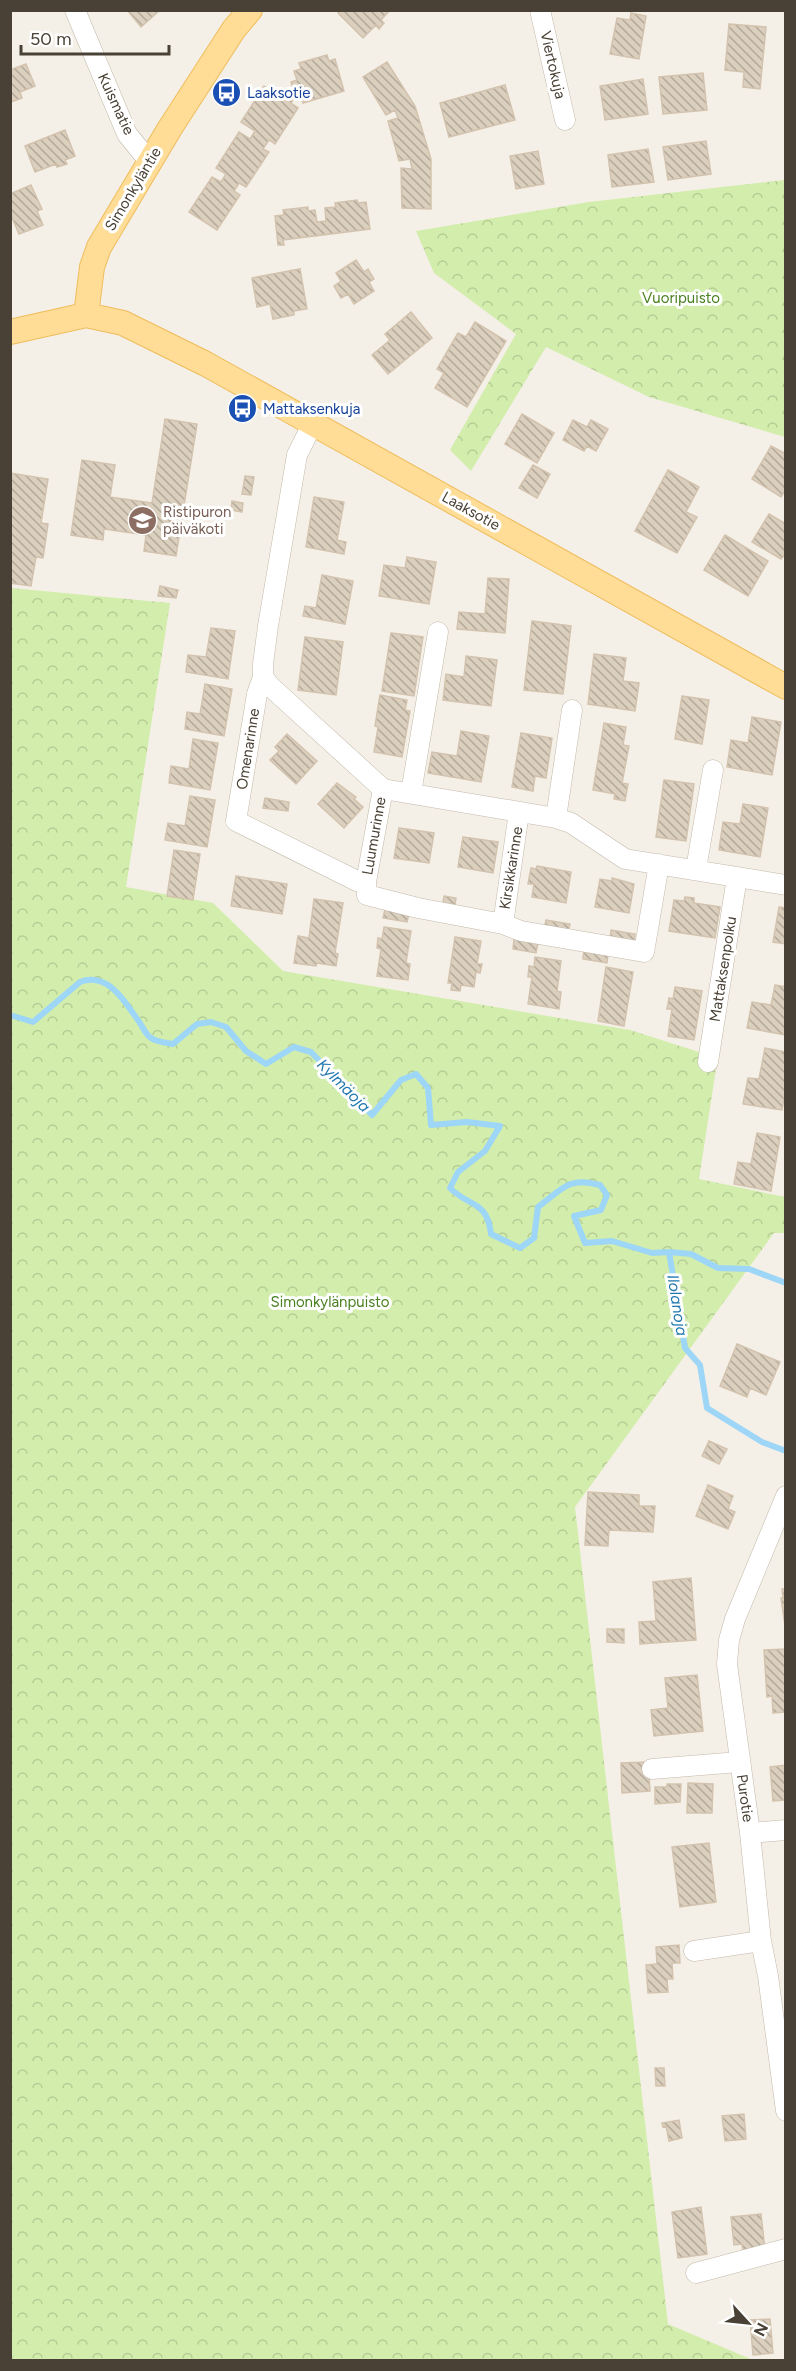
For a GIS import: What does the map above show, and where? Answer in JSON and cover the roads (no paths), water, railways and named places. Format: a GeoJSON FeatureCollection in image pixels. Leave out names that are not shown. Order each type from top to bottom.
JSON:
{"type":"FeatureCollection","features":[{"type":"Feature","properties":{"kind":"main road","name":"Simonkyläntie"},"geometry":{"type":"LineString","coordinates":[[86,315],[92,267],[99,247],[149,161],[234,29],[250,10]]}},
{"type":"Feature","properties":{"kind":"main road"},"geometry":{"type":"LineString","coordinates":[[10,332],[86,315]]}},
{"type":"Feature","properties":{"kind":"main road","name":"Laaksotie"},"geometry":{"type":"LineString","coordinates":[[86,315],[123,323],[206,364],[786,687]]}},
{"type":"Feature","properties":{"kind":"street","name":"Kuismatie"},"geometry":{"type":"LineString","coordinates":[[75,10],[127,134],[149,161]]}},
{"type":"Feature","properties":{"kind":"street","name":"Viertokuja"},"geometry":{"type":"LineString","coordinates":[[540,10],[565,120]]}},
{"type":"Feature","properties":{"kind":"street"},"geometry":{"type":"LineString","coordinates":[[313,423],[297,455],[291,486],[263,663],[263,677],[271,687],[383,789],[556,818],[571,823],[625,859],[786,885]]}},
{"type":"Feature","properties":{"kind":"street"},"geometry":{"type":"LineString","coordinates":[[411,793],[438,632]]}},
{"type":"Feature","properties":{"kind":"street","name":"Omenarinne"},"geometry":{"type":"LineString","coordinates":[[263,677],[257,694],[236,821],[357,881],[366,882]]}},
{"type":"Feature","properties":{"kind":"street"},"geometry":{"type":"LineString","coordinates":[[556,818],[572,710]]}},
{"type":"Feature","properties":{"kind":"street"},"geometry":{"type":"LineString","coordinates":[[696,869],[713,770]]}},
{"type":"Feature","properties":{"kind":"street","name":"Luumurinne"},"geometry":{"type":"LineString","coordinates":[[366,882],[383,789]]}},
{"type":"Feature","properties":{"kind":"street","name":"Kirsikkarinne"},"geometry":{"type":"LineString","coordinates":[[502,924],[519,812]]}},
{"type":"Feature","properties":{"kind":"street"},"geometry":{"type":"LineString","coordinates":[[366,882],[367,895],[418,909],[502,924],[521,931],[644,952],[659,864]]}},
{"type":"Feature","properties":{"kind":"street","name":"Mattaksenpolku"},"geometry":{"type":"LineString","coordinates":[[708,1062],[737,877]]}},
{"type":"Feature","properties":{"kind":"street","name":"Purotie"},"geometry":{"type":"LineString","coordinates":[[786,1496],[729,1640],[727,1664],[750,1833],[761,1941],[777,1975],[786,2111]]}},
{"type":"Feature","properties":{"kind":"street"},"geometry":{"type":"LineString","coordinates":[[652,1769],[739,1762]]}},
{"type":"Feature","properties":{"kind":"street"},"geometry":{"type":"LineString","coordinates":[[750,1833],[786,1830]]}},
{"type":"Feature","properties":{"kind":"street"},"geometry":{"type":"LineString","coordinates":[[694,1951],[761,1941]]}},
{"type":"Feature","properties":{"kind":"street"},"geometry":{"type":"LineString","coordinates":[[696,2273],[786,2249]]}},
{"type":"Feature","properties":{"kind":"waterway","name":"Kylmäoja"},"geometry":{"type":"LineString","coordinates":[[10,1015],[33,1022],[80,982],[100,981],[116,991],[148,1035],[156,1040],[173,1044],[197,1024],[211,1022],[226,1027],[246,1051],[266,1064],[294,1047],[311,1052],[372,1115],[401,1080],[416,1074],[428,1088],[431,1125],[467,1122],[500,1126],[485,1151],[458,1172],[450,1188],[482,1210],[486,1215],[491,1234],[520,1248],[534,1238],[538,1207],[566,1186],[573,1183],[589,1183],[600,1185],[607,1195],[601,1210],[574,1216],[585,1243],[612,1241],[652,1253],[691,1254],[718,1268],[749,1269],[786,1283]]}},
{"type":"Feature","properties":{"kind":"waterway","name":"Ilolanoja"},"geometry":{"type":"LineString","coordinates":[[669,1252],[685,1348],[700,1365],[707,1408],[762,1442],[786,1451]]}},
{"type":"Feature","properties":{"kind":"place","name":"Laaksotie"},"geometry":{"type":"Point","coordinates":[226,93]}},
{"type":"Feature","properties":{"kind":"place","name":"Mattaksenkuja"},"geometry":{"type":"Point","coordinates":[242,409]}},
{"type":"Feature","properties":{"kind":"place","name":"Ristipuron päiväkoti"},"geometry":{"type":"Point","coordinates":[142,521]}},
{"type":"Feature","properties":{"kind":"park label","name":"Vuoripuisto"},"geometry":{"type":"Point","coordinates":[681,298]}},
{"type":"Feature","properties":{"kind":"park label","name":"Simonkylänpuisto"},"geometry":{"type":"Point","coordinates":[330,1302]}}]}
